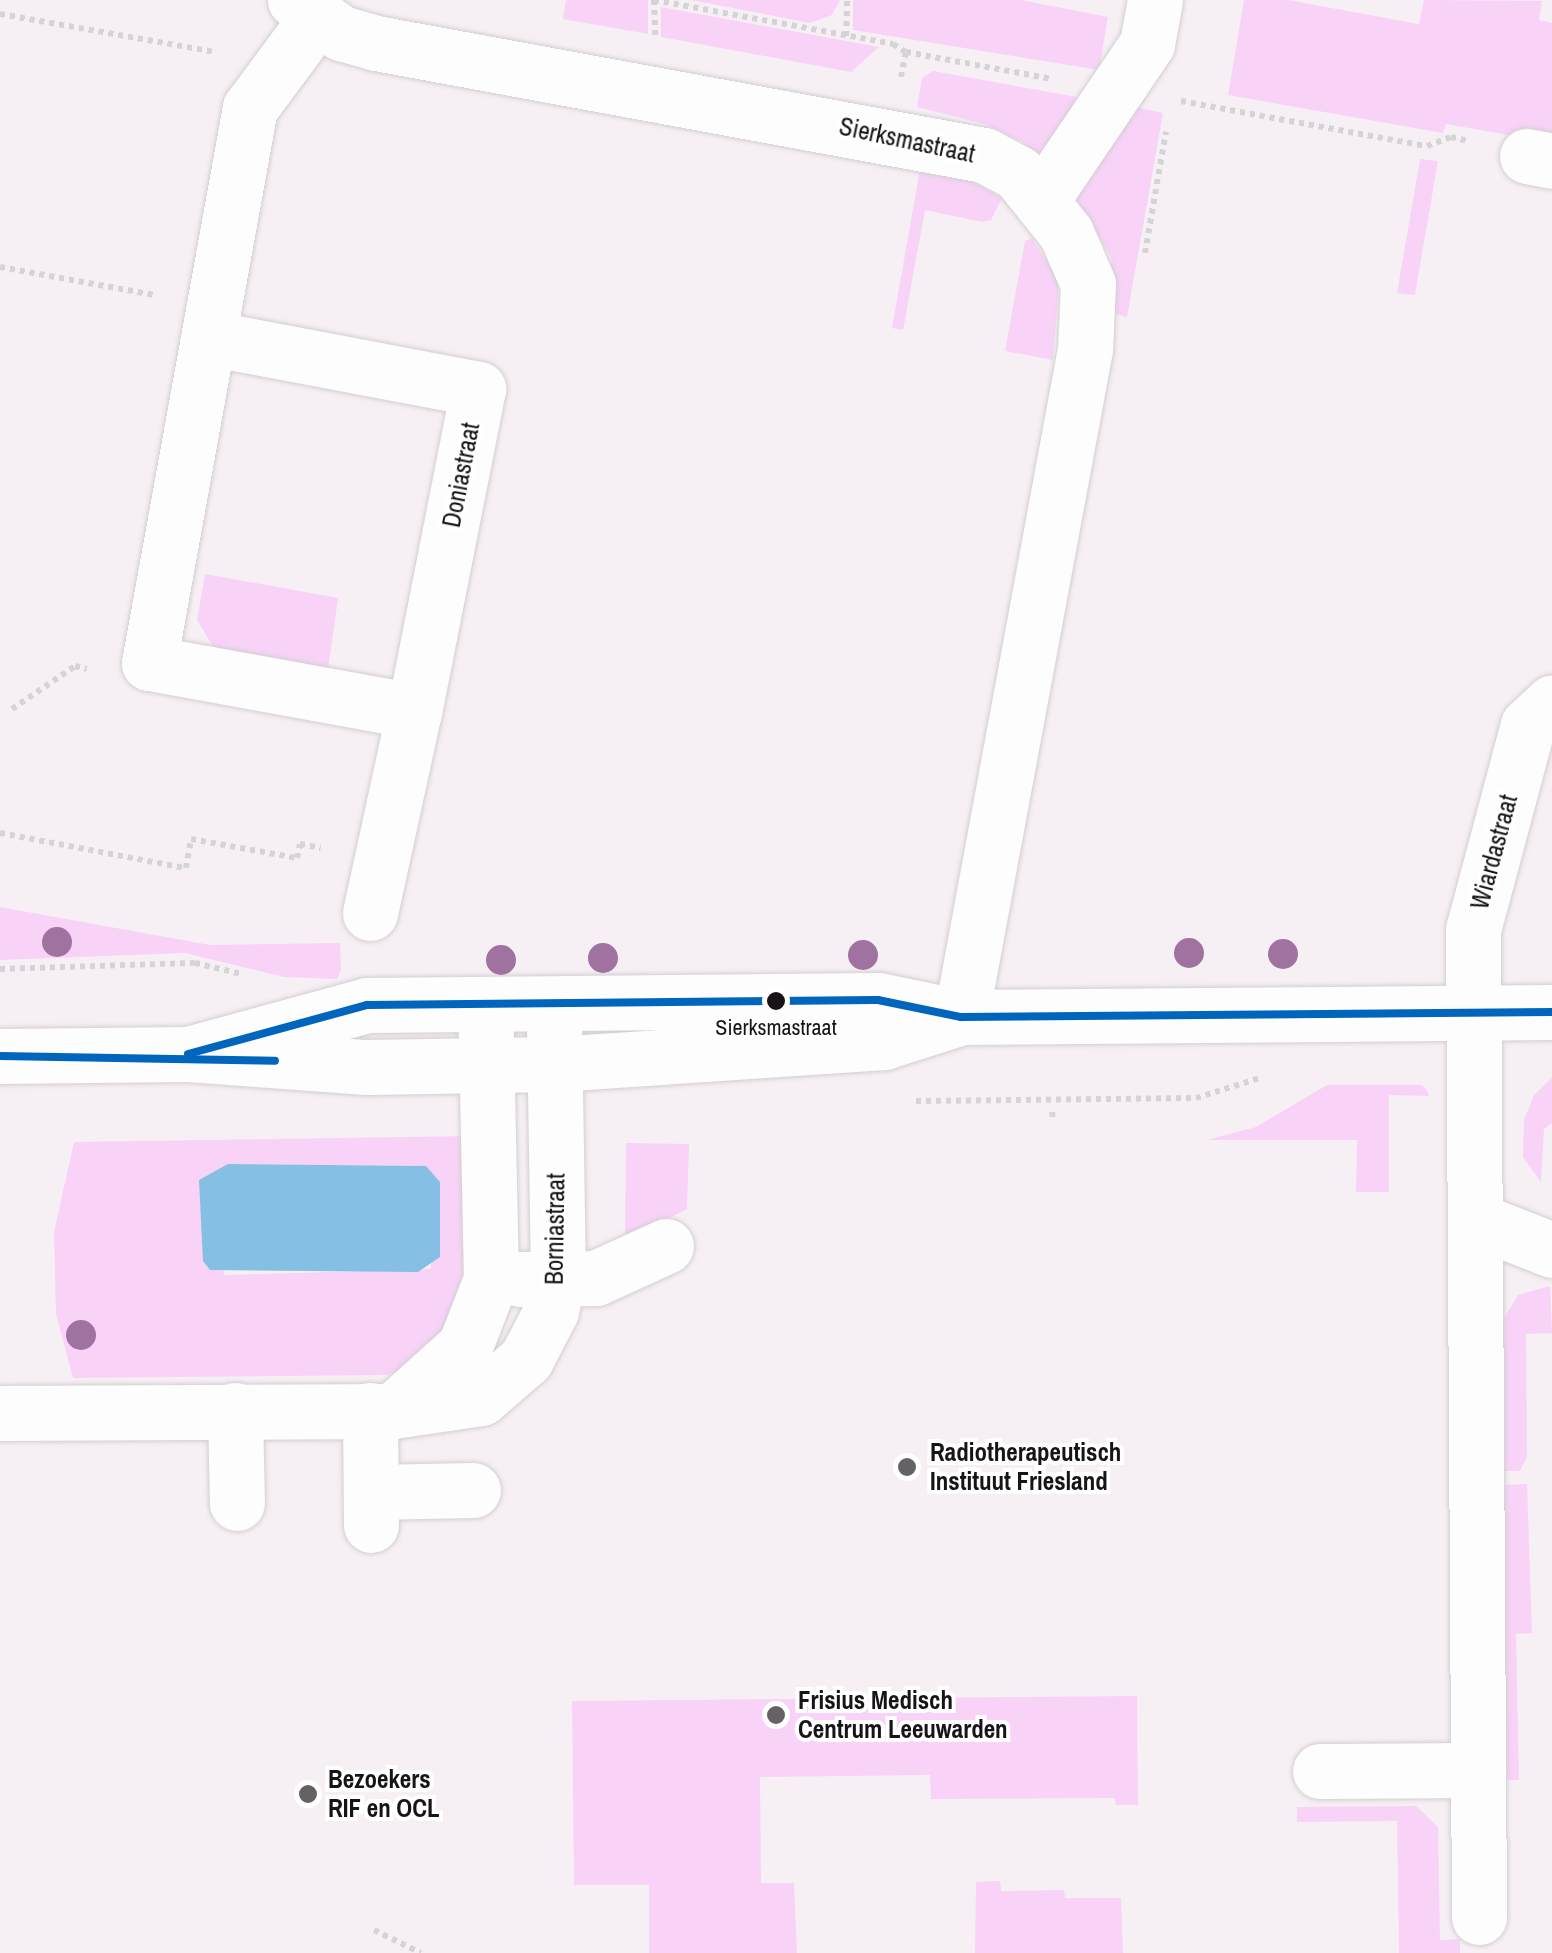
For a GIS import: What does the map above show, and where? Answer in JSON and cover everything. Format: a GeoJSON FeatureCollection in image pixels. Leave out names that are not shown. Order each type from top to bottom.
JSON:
{"type":"FeatureCollection","features":[{"type":"Feature","properties":{"kind":"street"},"geometry":{"type":"LineString","coordinates":[[1042,198],[1147,44],[1155,0]]}},
{"type":"Feature","properties":{"kind":"street"},"geometry":{"type":"LineString","coordinates":[[305,10],[282,64],[250,108],[149,663],[414,711]]}},
{"type":"Feature","properties":{"kind":"street","name":"Sierksmastraat"},"geometry":{"type":"LineString","coordinates":[[305,10],[376,43],[942,143],[1018,173],[1042,198],[1083,265],[1089,305],[961,1017]]}},
{"type":"Feature","properties":{"kind":"street","name":"Doniastraat"},"geometry":{"type":"LineString","coordinates":[[212,322],[478,389],[370,914]]}},
{"type":"Feature","properties":{"kind":"street","name":"Wiardastraat"},"geometry":{"type":"LineString","coordinates":[[1479,1917],[1472,930],[1528,725],[1552,703]]}},
{"type":"Feature","properties":{"kind":"street"},"geometry":{"type":"LineString","coordinates":[[188,1054],[367,1004],[878,1000],[961,1017],[1552,1012]]}},
{"type":"Feature","properties":{"kind":"street"},"geometry":{"type":"LineString","coordinates":[[473,1490],[371,1508],[382,1410],[465,1346],[491,1280],[486,1004]]}},
{"type":"Feature","properties":{"kind":"street","name":"Borniastraat"},"geometry":{"type":"LineString","coordinates":[[0,1414],[382,1410],[481,1398],[508,1379],[536,1342],[558,1278],[553,1004]]}},
{"type":"Feature","properties":{"kind":"street"},"geometry":{"type":"LineString","coordinates":[[0,1056],[188,1054],[367,1067],[554,1064],[884,1042],[961,1017]]}},
{"type":"Feature","properties":{"kind":"street"},"geometry":{"type":"LineString","coordinates":[[1476,1220],[1552,1250]]}},
{"type":"Feature","properties":{"kind":"street"},"geometry":{"type":"LineString","coordinates":[[491,1280],[596,1278],[666,1246]]}},
{"type":"Feature","properties":{"kind":"street"},"geometry":{"type":"LineString","coordinates":[[235,1410],[236,1502]]}},
{"type":"Feature","properties":{"kind":"street"},"geometry":{"type":"LineString","coordinates":[[1320,1771],[1478,1770]]}},
{"type":"Feature","properties":{"kind":"path"},"geometry":{"type":"LineString","coordinates":[[654,0],[846,36],[906,52]]}},
{"type":"Feature","properties":{"kind":"path"},"geometry":{"type":"LineString","coordinates":[[846,36],[847,0]]}},
{"type":"Feature","properties":{"kind":"path"},"geometry":{"type":"LineString","coordinates":[[0,14],[282,64]]}},
{"type":"Feature","properties":{"kind":"path"},"geometry":{"type":"LineString","coordinates":[[1143,265],[1168,118]]}},
{"type":"Feature","properties":{"kind":"path"},"geometry":{"type":"LineString","coordinates":[[0,267],[212,322]]}},
{"type":"Feature","properties":{"kind":"path"},"geometry":{"type":"LineString","coordinates":[[12,709],[76,666],[116,675],[149,663]]}},
{"type":"Feature","properties":{"kind":"path"},"geometry":{"type":"LineString","coordinates":[[0,834],[186,868],[191,839],[297,858],[300,844],[381,860]]}},
{"type":"Feature","properties":{"kind":"path"},"geometry":{"type":"LineString","coordinates":[[0,969],[195,963],[256,978]]}},
{"type":"Feature","properties":{"kind":"path"},"geometry":{"type":"LineString","coordinates":[[374,1930],[421,1953]]}},
{"type":"Feature","properties":{"kind":"shaded area"},"geometry":{"type":"Polygon","coordinates":[[[566,0],[648,0],[648,34],[563,19],[566,0]]]}},
{"type":"Feature","properties":{"kind":"shaded area"},"geometry":{"type":"Polygon","coordinates":[[[691,0],[840,0],[832,15],[810,23],[691,0]]]}},
{"type":"Feature","properties":{"kind":"shaded area"},"geometry":{"type":"Polygon","coordinates":[[[853,0],[1021,0],[1108,17],[1099,70],[853,30],[853,0]]]}},
{"type":"Feature","properties":{"kind":"shaded area"},"geometry":{"type":"Polygon","coordinates":[[[1244,0],[1288,0],[1419,24],[1424,0],[1542,1],[1539,20],[1552,23],[1552,143],[1446,124],[1443,133],[1228,95],[1244,0]]]}},
{"type":"Feature","properties":{"kind":"shaded area"},"geometry":{"type":"Polygon","coordinates":[[[661,7],[879,47],[851,72],[661,37],[661,7]]]}},
{"type":"Feature","properties":{"kind":"shaded area"},"geometry":{"type":"Polygon","coordinates":[[[933,71],[1088,99],[1043,160],[1025,143],[984,124],[917,107],[922,78],[933,71]]]}},
{"type":"Feature","properties":{"kind":"shaded area"},"geometry":{"type":"Polygon","coordinates":[[[1135,107],[1163,113],[1127,317],[1115,314],[1111,257],[1074,196],[1135,107]]]}},
{"type":"Feature","properties":{"kind":"shaded area"},"geometry":{"type":"Polygon","coordinates":[[[1420,159],[1438,161],[1415,295],[1397,293],[1420,159]]]}},
{"type":"Feature","properties":{"kind":"shaded area"},"geometry":{"type":"Polygon","coordinates":[[[920,169],[963,177],[1002,198],[991,220],[982,222],[925,210],[903,330],[892,328],[920,169]]]}},
{"type":"Feature","properties":{"kind":"shaded area"},"geometry":{"type":"Polygon","coordinates":[[[1032,238],[1059,281],[1053,360],[1005,351],[1025,241],[1032,238]]]}},
{"type":"Feature","properties":{"kind":"shaded area"},"geometry":{"type":"Polygon","coordinates":[[[205,574],[338,598],[328,670],[213,647],[197,620],[205,574]]]}},
{"type":"Feature","properties":{"kind":"shaded area"},"geometry":{"type":"Polygon","coordinates":[[[0,907],[210,945],[340,943],[341,970],[337,979],[284,977],[185,953],[0,960],[0,907]]]}},
{"type":"Feature","properties":{"kind":"shaded area"},"geometry":{"type":"Polygon","coordinates":[[[1552,1078],[1552,1123],[1544,1129],[1541,1182],[1523,1157],[1524,1120],[1534,1095],[1552,1078]]]}},
{"type":"Feature","properties":{"kind":"shaded area"},"geometry":{"type":"Polygon","coordinates":[[[1327,1085],[1422,1085],[1427,1090],[1429,1096],[1389,1095],[1389,1192],[1356,1192],[1357,1140],[1207,1140],[1256,1127],[1327,1085]]]}},
{"type":"Feature","properties":{"kind":"shaded area"},"geometry":{"type":"Polygon","coordinates":[[[469,1136],[467,1292],[423,1360],[387,1375],[73,1378],[56,1314],[54,1232],[74,1142],[469,1136]],[[228,1164],[224,1275],[431,1269],[426,1166],[228,1164]]]}},
{"type":"Feature","properties":{"kind":"shaded area"},"geometry":{"type":"Polygon","coordinates":[[[626,1143],[689,1144],[687,1209],[625,1240],[626,1143]]]}},
{"type":"Feature","properties":{"kind":"shaded area"},"geometry":{"type":"Polygon","coordinates":[[[1550,1286],[1552,1333],[1526,1334],[1527,1457],[1520,1471],[1503,1471],[1503,1320],[1518,1295],[1550,1286]]]}},
{"type":"Feature","properties":{"kind":"shaded area"},"geometry":{"type":"Polygon","coordinates":[[[1527,1484],[1532,1633],[1516,1634],[1519,1780],[1507,1780],[1503,1485],[1527,1484]]]}},
{"type":"Feature","properties":{"kind":"shaded area"},"geometry":{"type":"Polygon","coordinates":[[[1137,1696],[1138,1805],[1116,1805],[1115,1798],[931,1799],[930,1775],[760,1777],[761,1883],[794,1883],[797,1953],[649,1953],[649,1885],[574,1885],[572,1701],[1137,1696]]]}},
{"type":"Feature","properties":{"kind":"shaded area"},"geometry":{"type":"Polygon","coordinates":[[[1416,1806],[1438,1827],[1440,1940],[1460,1939],[1460,1953],[1399,1953],[1397,1821],[1297,1822],[1297,1807],[1416,1806]]]}},
{"type":"Feature","properties":{"kind":"shaded area"},"geometry":{"type":"Polygon","coordinates":[[[1000,1881],[1001,1891],[1064,1890],[1065,1898],[1121,1898],[1123,1953],[975,1953],[976,1882],[1000,1881]]]}},
{"type":"Feature","properties":{"kind":"water"},"geometry":{"type":"Polygon","coordinates":[[[228,1164],[426,1166],[440,1182],[440,1257],[418,1272],[210,1270],[203,1261],[199,1180],[228,1164]]]}},
{"type":"Feature","properties":{"kind":"transit line"},"geometry":{"type":"LineString","coordinates":[[188,1054],[367,1005],[878,1000],[961,1017],[1552,1012]]}},
{"type":"Feature","properties":{"kind":"transit line"},"geometry":{"type":"LineString","coordinates":[[0,1056],[275,1061]]}},
{"type":"Feature","properties":{"kind":"place","name":"Sierksmastraat"},"geometry":{"type":"Point","coordinates":[776,1001]}},
{"type":"Feature","properties":{"kind":"place","name":"Radiotherapeutisch Instituut Friesland"},"geometry":{"type":"Point","coordinates":[907,1467]}},
{"type":"Feature","properties":{"kind":"place","name":"Frisius Medisch Centrum Leeuwarden"},"geometry":{"type":"Point","coordinates":[776,1715]}},
{"type":"Feature","properties":{"kind":"place","name":"Bezoekers RIF en OCL"},"geometry":{"type":"Point","coordinates":[308,1794]}}]}
